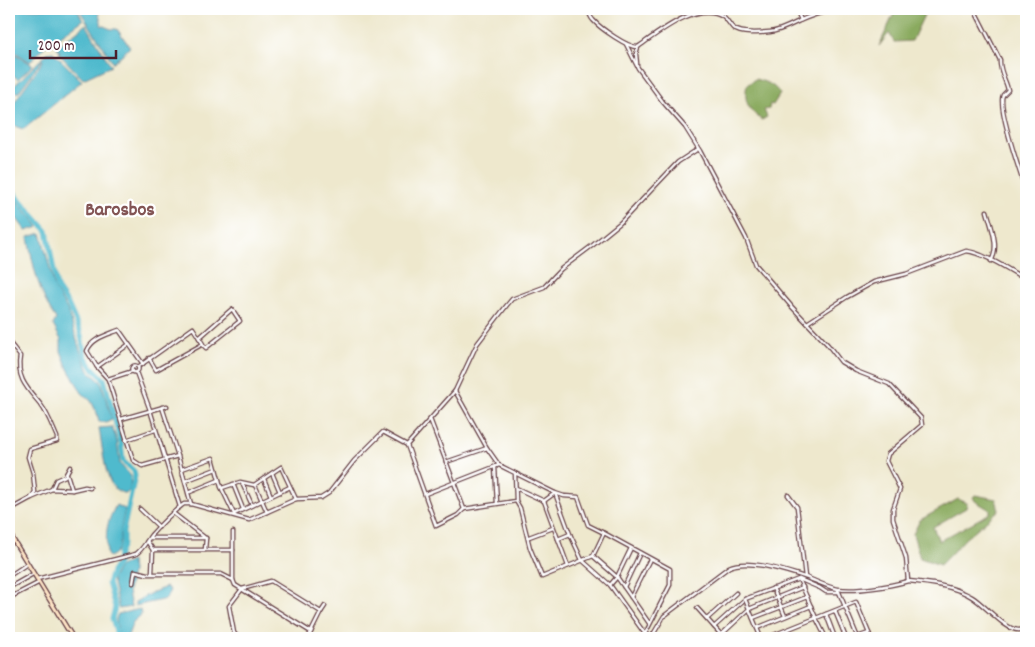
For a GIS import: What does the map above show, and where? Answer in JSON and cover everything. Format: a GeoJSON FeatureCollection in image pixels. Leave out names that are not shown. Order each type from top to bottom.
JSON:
{"type":"FeatureCollection","features":[{"type":"Feature","properties":{"kind":"main road"},"geometry":{"type":"LineString","coordinates":[[9,533],[72,638]]}},
{"type":"Feature","properties":{"kind":"street"},"geometry":{"type":"LineString","coordinates":[[588,9],[595,22],[626,44],[638,46],[665,27],[691,13],[706,12],[720,14],[737,30],[744,32],[770,32],[835,9]]}},
{"type":"Feature","properties":{"kind":"street"},"geometry":{"type":"LineString","coordinates":[[796,9],[801,20]]}},
{"type":"Feature","properties":{"kind":"street"},"geometry":{"type":"LineString","coordinates":[[882,9],[892,12],[899,9]]}},
{"type":"Feature","properties":{"kind":"street"},"geometry":{"type":"LineString","coordinates":[[974,9],[1000,60],[1000,68],[1008,90],[1003,94],[1002,102],[1008,134],[1026,191]]}},
{"type":"Feature","properties":{"kind":"street"},"geometry":{"type":"LineString","coordinates":[[626,44],[638,68],[688,132],[746,238],[756,265],[841,362],[856,371],[889,384],[922,422],[919,428],[888,454],[886,461],[900,489],[893,509],[893,519],[906,558],[908,581]]}},
{"type":"Feature","properties":{"kind":"street"},"geometry":{"type":"LineString","coordinates":[[638,46],[636,58],[638,68]]}},
{"type":"Feature","properties":{"kind":"street"},"geometry":{"type":"LineString","coordinates":[[407,445],[455,391],[478,344],[512,299],[544,287],[561,269],[620,223],[678,162],[698,149]]}},
{"type":"Feature","properties":{"kind":"street"},"geometry":{"type":"LineString","coordinates":[[988,211],[996,255],[991,261]]}},
{"type":"Feature","properties":{"kind":"street"},"geometry":{"type":"LineString","coordinates":[[807,323],[874,282],[906,274],[966,251],[973,251],[1026,280]]}},
{"type":"Feature","properties":{"kind":"street"},"geometry":{"type":"LineString","coordinates":[[108,380],[138,370],[138,367],[149,358],[193,328],[199,338],[206,348],[240,321],[232,309],[199,338]]}},
{"type":"Feature","properties":{"kind":"street"},"geometry":{"type":"LineString","coordinates":[[142,364],[119,330],[94,340],[89,345],[87,351],[108,380],[133,460],[142,466],[178,456]]}},
{"type":"Feature","properties":{"kind":"street"},"geometry":{"type":"LineString","coordinates":[[9,342],[20,356],[18,368],[25,386],[41,405],[57,437],[57,441],[30,449],[28,457],[33,473],[35,492],[31,498]]}},
{"type":"Feature","properties":{"kind":"street"},"geometry":{"type":"LineString","coordinates":[[149,358],[156,370],[203,344]]}},
{"type":"Feature","properties":{"kind":"street"},"geometry":{"type":"LineString","coordinates":[[97,367],[128,345]]}},
{"type":"Feature","properties":{"kind":"street"},"geometry":{"type":"LineString","coordinates":[[138,367],[133,366],[134,372],[150,410],[180,507]]}},
{"type":"Feature","properties":{"kind":"street"},"geometry":{"type":"LineString","coordinates":[[455,391],[487,448],[499,465],[555,493],[578,497],[588,525],[670,569],[670,585],[644,634]]}},
{"type":"Feature","properties":{"kind":"street"},"geometry":{"type":"LineString","coordinates":[[121,419],[167,406]]}},
{"type":"Feature","properties":{"kind":"street"},"geometry":{"type":"LineString","coordinates":[[162,407],[191,504]]}},
{"type":"Feature","properties":{"kind":"street"},"geometry":{"type":"LineString","coordinates":[[430,419],[464,509]]}},
{"type":"Feature","properties":{"kind":"street"},"geometry":{"type":"LineString","coordinates":[[126,440],[156,430]]}},
{"type":"Feature","properties":{"kind":"street"},"geometry":{"type":"LineString","coordinates":[[9,598],[37,581],[136,554],[142,550],[148,539],[159,527],[184,504],[191,504],[249,520],[296,499],[321,498],[329,493],[354,461],[383,432],[407,445],[436,526],[458,515],[464,509],[516,501]]}},
{"type":"Feature","properties":{"kind":"street"},"geometry":{"type":"LineString","coordinates":[[446,462],[487,448]]}},
{"type":"Feature","properties":{"kind":"street"},"geometry":{"type":"LineString","coordinates":[[182,469],[213,458],[219,480],[234,514],[290,487]]}},
{"type":"Feature","properties":{"kind":"street"},"geometry":{"type":"LineString","coordinates":[[425,494],[499,465]]}},
{"type":"Feature","properties":{"kind":"street"},"geometry":{"type":"LineString","coordinates":[[52,490],[56,480],[66,474],[70,467]]}},
{"type":"Feature","properties":{"kind":"street"},"geometry":{"type":"LineString","coordinates":[[255,485],[281,467],[296,499]]}},
{"type":"Feature","properties":{"kind":"street"},"geometry":{"type":"LineString","coordinates":[[495,467],[497,503]]}},
{"type":"Feature","properties":{"kind":"street"},"geometry":{"type":"LineString","coordinates":[[185,481],[216,469]]}},
{"type":"Feature","properties":{"kind":"street"},"geometry":{"type":"LineString","coordinates":[[272,473],[280,492]]}},
{"type":"Feature","properties":{"kind":"street"},"geometry":{"type":"LineString","coordinates":[[66,474],[72,490]]}},
{"type":"Feature","properties":{"kind":"street"},"geometry":{"type":"LineString","coordinates":[[515,474],[516,501],[529,537],[530,548],[542,577],[593,556],[604,533]]}},
{"type":"Feature","properties":{"kind":"street"},"geometry":{"type":"LineString","coordinates":[[264,478],[271,496]]}},
{"type":"Feature","properties":{"kind":"street"},"geometry":{"type":"LineString","coordinates":[[190,492],[219,480]]}},
{"type":"Feature","properties":{"kind":"street"},"geometry":{"type":"LineString","coordinates":[[222,488],[242,482],[255,485]]}},
{"type":"Feature","properties":{"kind":"street"},"geometry":{"type":"LineString","coordinates":[[242,482],[252,505]]}},
{"type":"Feature","properties":{"kind":"street"},"geometry":{"type":"LineString","coordinates":[[233,484],[243,509]]}},
{"type":"Feature","properties":{"kind":"street"},"geometry":{"type":"LineString","coordinates":[[255,485],[267,512]]}},
{"type":"Feature","properties":{"kind":"street"},"geometry":{"type":"LineString","coordinates":[[9,510],[31,498],[52,490],[90,488]]}},
{"type":"Feature","properties":{"kind":"street"},"geometry":{"type":"LineString","coordinates":[[516,488],[544,501],[568,566]]}},
{"type":"Feature","properties":{"kind":"street"},"geometry":{"type":"LineString","coordinates":[[544,501],[555,493]]}},
{"type":"Feature","properties":{"kind":"street"},"geometry":{"type":"LineString","coordinates":[[555,493],[582,560],[610,585],[644,634],[649,638],[664,616],[682,602],[734,564],[748,563],[805,577],[838,591],[857,638],[869,633]]}},
{"type":"Feature","properties":{"kind":"street"},"geometry":{"type":"LineString","coordinates":[[788,495],[797,507],[805,577]]}},
{"type":"Feature","properties":{"kind":"street"},"geometry":{"type":"LineString","coordinates":[[140,509],[159,527]]}},
{"type":"Feature","properties":{"kind":"street"},"geometry":{"type":"LineString","coordinates":[[173,513],[206,538]]}},
{"type":"Feature","properties":{"kind":"street"},"geometry":{"type":"LineString","coordinates":[[529,537],[554,528]]}},
{"type":"Feature","properties":{"kind":"street"},"geometry":{"type":"LineString","coordinates":[[233,532],[233,580],[235,585],[312,632]]}},
{"type":"Feature","properties":{"kind":"street"},"geometry":{"type":"LineString","coordinates":[[558,539],[570,534]]}},
{"type":"Feature","properties":{"kind":"street"},"geometry":{"type":"LineString","coordinates":[[148,539],[206,538]]}},
{"type":"Feature","properties":{"kind":"street"},"geometry":{"type":"LineString","coordinates":[[206,538],[206,550]]}},
{"type":"Feature","properties":{"kind":"street"},"geometry":{"type":"LineString","coordinates":[[148,539],[153,550],[152,573]]}},
{"type":"Feature","properties":{"kind":"street"},"geometry":{"type":"LineString","coordinates":[[610,585],[617,577],[631,548]]}},
{"type":"Feature","properties":{"kind":"street"},"geometry":{"type":"LineString","coordinates":[[153,550],[233,550]]}},
{"type":"Feature","properties":{"kind":"street"},"geometry":{"type":"LineString","coordinates":[[624,587],[640,553]]}},
{"type":"Feature","properties":{"kind":"street"},"geometry":{"type":"LineString","coordinates":[[593,556],[617,577],[650,624]]}},
{"type":"Feature","properties":{"kind":"street"},"geometry":{"type":"LineString","coordinates":[[631,597],[650,559]]}},
{"type":"Feature","properties":{"kind":"street"},"geometry":{"type":"LineString","coordinates":[[9,576],[27,564]]}},
{"type":"Feature","properties":{"kind":"street"},"geometry":{"type":"LineString","coordinates":[[133,582],[135,571],[146,574],[221,574],[233,580]]}},
{"type":"Feature","properties":{"kind":"street"},"geometry":{"type":"LineString","coordinates":[[9,585],[10,587],[33,574]]}},
{"type":"Feature","properties":{"kind":"street"},"geometry":{"type":"LineString","coordinates":[[714,627],[745,599],[799,579],[826,592],[870,588],[908,581],[932,584],[962,592],[985,606],[1010,628],[1019,630],[1026,628]]}},
{"type":"Feature","properties":{"kind":"street"},"geometry":{"type":"LineString","coordinates":[[799,579],[826,638]]}},
{"type":"Feature","properties":{"kind":"street"},"geometry":{"type":"LineString","coordinates":[[239,638],[234,633],[229,606],[242,589],[270,581],[321,612]]}},
{"type":"Feature","properties":{"kind":"street"},"geometry":{"type":"LineString","coordinates":[[721,635],[749,609],[803,587]]}},
{"type":"Feature","properties":{"kind":"street"},"geometry":{"type":"LineString","coordinates":[[773,588],[785,617]]}},
{"type":"Feature","properties":{"kind":"street"},"geometry":{"type":"LineString","coordinates":[[707,620],[736,592]]}},
{"type":"Feature","properties":{"kind":"street"},"geometry":{"type":"LineString","coordinates":[[753,618],[807,597]]}},
{"type":"Feature","properties":{"kind":"street"},"geometry":{"type":"LineString","coordinates":[[745,599],[761,638]]}},
{"type":"Feature","properties":{"kind":"street"},"geometry":{"type":"LineString","coordinates":[[766,638],[856,602],[871,638]]}},
{"type":"Feature","properties":{"kind":"street"},"geometry":{"type":"LineString","coordinates":[[308,638],[325,606]]}},
{"type":"Feature","properties":{"kind":"street"},"geometry":{"type":"LineString","coordinates":[[757,628],[812,606]]}},
{"type":"Feature","properties":{"kind":"street"},"geometry":{"type":"LineString","coordinates":[[697,608],[724,638]]}},
{"type":"Feature","properties":{"kind":"street"},"geometry":{"type":"LineString","coordinates":[[835,610],[846,638]]}},
{"type":"Feature","properties":{"kind":"street"},"geometry":{"type":"LineString","coordinates":[[826,614],[835,638]]}},
{"type":"Feature","properties":{"kind":"green space"},"geometry":{"type":"Polygon","coordinates":[[[896,9],[920,9],[924,15],[912,41],[894,42],[889,33],[879,46],[896,9]]]}},
{"type":"Feature","properties":{"kind":"green space"},"geometry":{"type":"Polygon","coordinates":[[[755,79],[766,82],[780,94],[773,105],[770,104],[769,109],[764,110],[767,117],[762,120],[750,109],[746,96],[747,85],[755,79]]]}},
{"type":"Feature","properties":{"kind":"green space"},"geometry":{"type":"Polygon","coordinates":[[[975,495],[996,499],[999,510],[966,538],[940,565],[920,558],[913,534],[920,520],[958,499],[967,503],[966,508],[933,527],[939,541],[990,513],[990,510],[975,501],[973,497],[975,495]]]}},
{"type":"Feature","properties":{"kind":"water"},"geometry":{"type":"Polygon","coordinates":[[[9,9],[77,9],[83,20],[55,40],[50,41],[30,62],[9,48],[9,9]]]}},
{"type":"Feature","properties":{"kind":"water"},"geometry":{"type":"Polygon","coordinates":[[[79,9],[98,9],[101,25],[117,29],[130,47],[113,63],[79,9]]]}},
{"type":"Feature","properties":{"kind":"water"},"geometry":{"type":"Polygon","coordinates":[[[86,24],[111,66],[83,79],[59,54],[60,52],[57,47],[86,24]]]}},
{"type":"Feature","properties":{"kind":"water"},"geometry":{"type":"Polygon","coordinates":[[[9,50],[33,65],[18,79],[9,72],[9,50]]]}},
{"type":"Feature","properties":{"kind":"water"},"geometry":{"type":"Polygon","coordinates":[[[53,52],[82,81],[24,129],[12,124],[9,116],[15,101],[43,61],[42,59],[47,53],[53,52]]]}},
{"type":"Feature","properties":{"kind":"water"},"geometry":{"type":"Polygon","coordinates":[[[42,60],[18,93],[12,88],[42,60]]]}},
{"type":"Feature","properties":{"kind":"water"},"geometry":{"type":"Polygon","coordinates":[[[9,189],[39,227],[26,231],[9,208],[9,189]]]}},
{"type":"Feature","properties":{"kind":"water"},"geometry":{"type":"Polygon","coordinates":[[[41,233],[55,289],[68,311],[80,350],[89,371],[101,382],[112,419],[106,422],[99,422],[91,401],[82,393],[68,369],[61,351],[61,340],[53,325],[56,319],[41,290],[28,237],[41,233]]]}},
{"type":"Feature","properties":{"kind":"water"},"geometry":{"type":"Polygon","coordinates":[[[112,427],[117,441],[120,464],[131,476],[130,490],[126,494],[117,490],[112,485],[105,464],[99,428],[112,427]]]}},
{"type":"Feature","properties":{"kind":"water"},"geometry":{"type":"Polygon","coordinates":[[[116,505],[125,509],[120,546],[109,557],[107,555],[107,529],[116,505]]]}},
{"type":"Feature","properties":{"kind":"water"},"geometry":{"type":"Polygon","coordinates":[[[131,561],[132,572],[128,592],[131,607],[119,609],[112,579],[118,568],[131,561]]]}},
{"type":"Feature","properties":{"kind":"water"},"geometry":{"type":"Polygon","coordinates":[[[166,587],[170,590],[166,599],[135,606],[135,602],[166,587]]]}},
{"type":"Feature","properties":{"kind":"water"},"geometry":{"type":"Polygon","coordinates":[[[140,609],[141,615],[133,622],[127,638],[119,638],[116,619],[118,614],[140,609]]]}},
{"type":"Feature","properties":{"kind":"waterway"},"geometry":{"type":"LineString","coordinates":[[9,181],[16,195],[47,231],[57,288],[68,304],[80,331],[85,356],[92,367],[104,379],[121,443],[123,461],[134,471],[135,476],[123,531],[123,544],[118,563],[108,583],[115,607],[112,619],[116,638]]}},
{"type":"Feature","properties":{"kind":"district","name":"Barosbos"},"geometry":{"type":"Point","coordinates":[120,211]}}]}
